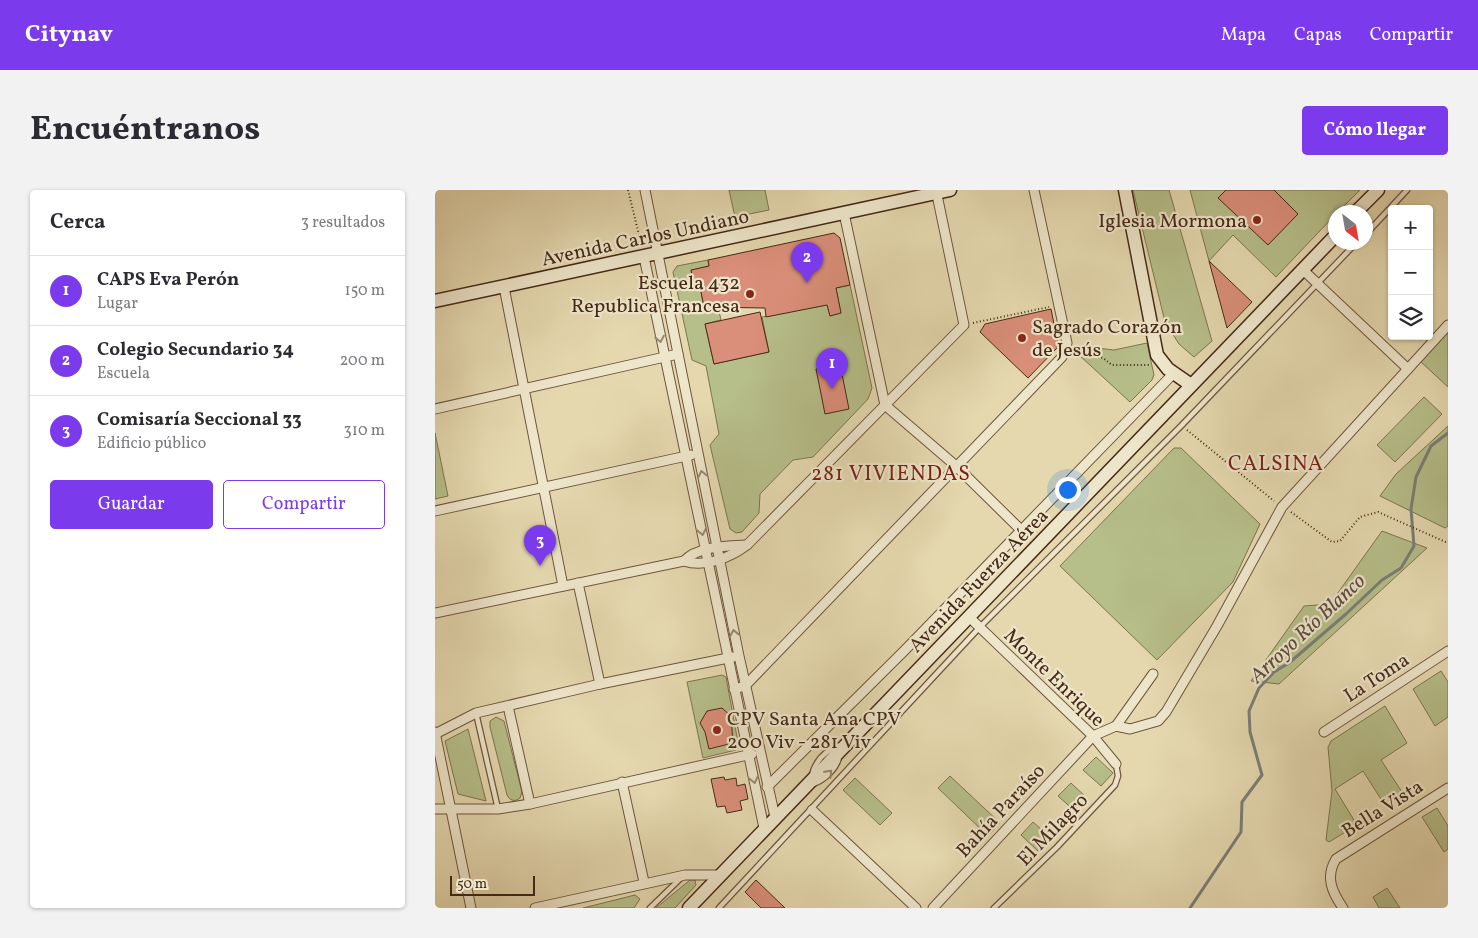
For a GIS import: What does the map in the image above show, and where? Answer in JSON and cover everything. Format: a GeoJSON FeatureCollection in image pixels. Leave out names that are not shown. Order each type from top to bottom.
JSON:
{"type":"FeatureCollection","features":[{"type":"Feature","properties":{"kind":"main road","name":"Avenida Carlos Undiano"},"geometry":{"type":"LineString","coordinates":[[435,301],[950,190]]}},
{"type":"Feature","properties":{"kind":"main road"},"geometry":{"type":"LineString","coordinates":[[1125,190],[1156,348],[1162,364],[1173,374],[1191,385]]}},
{"type":"Feature","properties":{"kind":"main road"},"geometry":{"type":"LineString","coordinates":[[1363,205],[1378,190]]}},
{"type":"Feature","properties":{"kind":"main road","name":"Avenida Fuerza Aérea"},"geometry":{"type":"LineString","coordinates":[[689,908],[718,875],[1328,241]]}},
{"type":"Feature","properties":{"kind":"street"},"geometry":{"type":"LineString","coordinates":[[645,190],[745,686],[775,817]]}},
{"type":"Feature","properties":{"kind":"street"},"geometry":{"type":"LineString","coordinates":[[734,689],[745,686],[956,466],[1057,365],[1067,343],[1034,190]]}},
{"type":"Feature","properties":{"kind":"street"},"geometry":{"type":"LineString","coordinates":[[435,613],[683,561],[693,564],[731,557],[747,545],[964,325],[936,192]]}},
{"type":"Feature","properties":{"kind":"street"},"geometry":{"type":"LineString","coordinates":[[844,213],[885,405],[956,466],[1021,530]]}},
{"type":"Feature","properties":{"kind":"street"},"geometry":{"type":"LineString","coordinates":[[644,257],[764,828]]}},
{"type":"Feature","properties":{"kind":"street"},"geometry":{"type":"LineString","coordinates":[[1302,269],[1408,369]]}},
{"type":"Feature","properties":{"kind":"street"},"geometry":{"type":"LineString","coordinates":[[504,287],[563,586]]}},
{"type":"Feature","properties":{"kind":"street"},"geometry":{"type":"LineString","coordinates":[[1116,726],[1131,729],[1157,721],[1166,712],[1217,626],[1282,507],[1448,325]]}},
{"type":"Feature","properties":{"kind":"street"},"geometry":{"type":"LineString","coordinates":[[435,410],[678,354]]}},
{"type":"Feature","properties":{"kind":"street"},"geometry":{"type":"LineString","coordinates":[[767,788],[1173,374]]}},
{"type":"Feature","properties":{"kind":"street"},"geometry":{"type":"LineString","coordinates":[[435,511],[698,453]]}},
{"type":"Feature","properties":{"kind":"street"},"geometry":{"type":"LineString","coordinates":[[683,561],[690,554],[706,550],[747,545]]}},
{"type":"Feature","properties":{"kind":"street"},"geometry":{"type":"LineString","coordinates":[[578,583],[600,684]]}},
{"type":"Feature","properties":{"kind":"street","name":"Monte Enrique"},"geometry":{"type":"LineString","coordinates":[[968,616],[1093,736],[1116,764]]}},
{"type":"Feature","properties":{"kind":"street","name":"La Toma"},"geometry":{"type":"LineString","coordinates":[[1324,732],[1448,651]]}},
{"type":"Feature","properties":{"kind":"street"},"geometry":{"type":"LineString","coordinates":[[471,908],[435,733],[477,713],[600,684],[739,656]]}},
{"type":"Feature","properties":{"kind":"street"},"geometry":{"type":"LineString","coordinates":[[1093,736],[1116,726],[1153,674]]}},
{"type":"Feature","properties":{"kind":"street"},"geometry":{"type":"LineString","coordinates":[[508,706],[530,804]]}},
{"type":"Feature","properties":{"kind":"street","name":"Bahía Paraíso"},"geometry":{"type":"LineString","coordinates":[[933,908],[1093,736]]}},
{"type":"Feature","properties":{"kind":"street"},"geometry":{"type":"LineString","coordinates":[[435,809],[498,809],[530,804],[759,753]]}},
{"type":"Feature","properties":{"kind":"street"},"geometry":{"type":"LineString","coordinates":[[622,782],[644,882]]}},
{"type":"Feature","properties":{"kind":"street","name":"Bella Vista"},"geometry":{"type":"LineString","coordinates":[[1343,908],[1333,892],[1330,881],[1331,867],[1335,859],[1448,788]]}},
{"type":"Feature","properties":{"kind":"street"},"geometry":{"type":"LineString","coordinates":[[812,810],[916,908]]}},
{"type":"Feature","properties":{"kind":"street"},"geometry":{"type":"LineString","coordinates":[[535,908],[644,882],[685,875],[718,875]]}},
{"type":"Feature","properties":{"kind":"lane"},"geometry":{"type":"LineString","coordinates":[[1373,226],[1407,190]]}},
{"type":"Feature","properties":{"kind":"lane"},"geometry":{"type":"LineString","coordinates":[[719,908],[979,628],[1181,426],[1349,250]]}},
{"type":"Feature","properties":{"kind":"lane"},"geometry":{"type":"LineString","coordinates":[[477,713],[498,809]]}},
{"type":"Feature","properties":{"kind":"lane","name":"El Milagro"},"geometry":{"type":"LineString","coordinates":[[994,908],[1057,848],[1115,785],[1118,776],[1116,764]]}},
{"type":"Feature","properties":{"kind":"lane"},"geometry":{"type":"LineString","coordinates":[[650,908],[685,875]]}},
{"type":"Feature","properties":{"kind":"path"},"geometry":{"type":"LineString","coordinates":[[628,190],[644,257]]}},
{"type":"Feature","properties":{"kind":"path"},"geometry":{"type":"LineString","coordinates":[[964,325],[1059,305]]}},
{"type":"Feature","properties":{"kind":"path"},"geometry":{"type":"LineString","coordinates":[[1065,349],[1103,358],[1113,365],[1162,364]]}},
{"type":"Feature","properties":{"kind":"path"},"geometry":{"type":"LineString","coordinates":[[1181,426],[1282,507],[1332,542],[1340,541],[1361,517],[1377,512],[1448,544]]}},
{"type":"Feature","properties":{"kind":"green space"},"geometry":{"type":"Polygon","coordinates":[[[729,190],[765,190],[769,210],[735,217],[729,190]]]}},
{"type":"Feature","properties":{"kind":"green space"},"geometry":{"type":"Polygon","coordinates":[[[1133,190],[1169,190],[1212,341],[1194,357],[1179,344],[1165,322],[1133,190]]]}},
{"type":"Feature","properties":{"kind":"green space"},"geometry":{"type":"Polygon","coordinates":[[[1190,190],[1360,190],[1345,205],[1328,205],[1328,222],[1276,277],[1233,235],[1209,261],[1190,190]]]}},
{"type":"Feature","properties":{"kind":"green space"},"geometry":{"type":"Polygon","coordinates":[[[708,260],[709,266],[691,271],[694,285],[700,287],[704,306],[718,307],[721,320],[705,324],[714,364],[769,352],[762,317],[827,305],[830,316],[841,313],[836,288],[850,285],[872,388],[868,399],[813,457],[793,460],[760,494],[759,513],[742,532],[736,533],[730,529],[710,445],[719,434],[706,366],[692,360],[673,272],[677,266],[708,260]]]}},
{"type":"Feature","properties":{"kind":"green space"},"geometry":{"type":"Polygon","coordinates":[[[1448,332],[1448,387],[1420,361],[1448,332]]]}},
{"type":"Feature","properties":{"kind":"green space"},"geometry":{"type":"Polygon","coordinates":[[[1147,343],[1154,375],[1152,380],[1130,402],[1079,355],[1079,346],[1114,350],[1147,343]]]}},
{"type":"Feature","properties":{"kind":"green space"},"geometry":{"type":"Polygon","coordinates":[[[1424,397],[1442,414],[1395,462],[1377,445],[1424,397]]]}},
{"type":"Feature","properties":{"kind":"green space"},"geometry":{"type":"Polygon","coordinates":[[[1448,426],[1448,526],[1445,528],[1380,496],[1396,474],[1448,426]]]}},
{"type":"Feature","properties":{"kind":"green space"},"geometry":{"type":"Polygon","coordinates":[[[435,433],[448,496],[435,499],[435,433]]]}},
{"type":"Feature","properties":{"kind":"green space"},"geometry":{"type":"Polygon","coordinates":[[[1174,448],[1181,448],[1260,524],[1233,582],[1157,660],[1060,566],[1174,448]]]}},
{"type":"Feature","properties":{"kind":"green space"},"geometry":{"type":"Polygon","coordinates":[[[1382,531],[1427,548],[1279,684],[1251,681],[1304,606],[1330,604],[1382,531]]]}},
{"type":"Feature","properties":{"kind":"green space"},"geometry":{"type":"Polygon","coordinates":[[[1441,671],[1448,682],[1448,717],[1435,726],[1413,689],[1441,671]]]}},
{"type":"Feature","properties":{"kind":"green space"},"geometry":{"type":"Polygon","coordinates":[[[722,675],[726,677],[739,748],[703,758],[687,682],[722,675]]]}},
{"type":"Feature","properties":{"kind":"green space"},"geometry":{"type":"Polygon","coordinates":[[[1385,706],[1407,743],[1381,760],[1404,795],[1386,807],[1363,771],[1335,789],[1357,825],[1329,842],[1326,840],[1332,791],[1328,747],[1331,741],[1385,706]]]}},
{"type":"Feature","properties":{"kind":"green space"},"geometry":{"type":"Polygon","coordinates":[[[496,717],[504,721],[522,792],[520,798],[516,800],[511,800],[507,795],[490,727],[490,721],[496,717]]]}},
{"type":"Feature","properties":{"kind":"green space"},"geometry":{"type":"Polygon","coordinates":[[[468,729],[486,801],[458,794],[445,741],[468,729]]]}},
{"type":"Feature","properties":{"kind":"green space"},"geometry":{"type":"Polygon","coordinates":[[[1096,757],[1113,773],[1101,786],[1083,770],[1096,757]]]}},
{"type":"Feature","properties":{"kind":"green space"},"geometry":{"type":"Polygon","coordinates":[[[950,776],[1000,823],[988,836],[938,788],[950,776]]]}},
{"type":"Feature","properties":{"kind":"green space"},"geometry":{"type":"Polygon","coordinates":[[[855,778],[892,813],[880,825],[843,790],[855,778]]]}},
{"type":"Feature","properties":{"kind":"green space"},"geometry":{"type":"Polygon","coordinates":[[[1071,783],[1088,799],[1076,812],[1058,796],[1071,783]]]}},
{"type":"Feature","properties":{"kind":"green space"},"geometry":{"type":"Polygon","coordinates":[[[1437,808],[1448,826],[1448,849],[1444,852],[1422,817],[1437,808]]]}},
{"type":"Feature","properties":{"kind":"green space"},"geometry":{"type":"Polygon","coordinates":[[[1033,822],[1051,838],[1038,851],[1021,835],[1033,822]]]}},
{"type":"Feature","properties":{"kind":"green space"},"geometry":{"type":"Polygon","coordinates":[[[690,880],[695,880],[696,885],[675,908],[656,908],[690,880]]]}},
{"type":"Feature","properties":{"kind":"green space"},"geometry":{"type":"Polygon","coordinates":[[[1387,888],[1400,908],[1379,908],[1373,897],[1387,888]]]}},
{"type":"Feature","properties":{"kind":"green space"},"geometry":{"type":"Polygon","coordinates":[[[635,895],[640,899],[634,908],[583,908],[635,895]]]}},
{"type":"Feature","properties":{"kind":"building","name":"Iglesia Mormona"},"geometry":{"type":"Polygon","coordinates":[[[1226,190],[1274,190],[1298,214],[1268,245],[1218,198],[1226,190]]]}},
{"type":"Feature","properties":{"kind":"building"},"geometry":{"type":"Polygon","coordinates":[[[834,233],[840,238],[850,285],[836,288],[841,313],[830,316],[827,305],[766,317],[765,308],[704,307],[700,287],[694,285],[691,270],[709,266],[708,260],[834,233]]]}},
{"type":"Feature","properties":{"kind":"building"},"geometry":{"type":"Polygon","coordinates":[[[1209,261],[1252,302],[1227,328],[1209,261]]]}},
{"type":"Feature","properties":{"kind":"building","name":"Sagrado Corazón de Jesús"},"geometry":{"type":"Polygon","coordinates":[[[1051,309],[1058,344],[1057,348],[1028,378],[980,332],[985,324],[1051,309]]]}},
{"type":"Feature","properties":{"kind":"building"},"geometry":{"type":"Polygon","coordinates":[[[760,312],[769,352],[714,364],[705,324],[760,312]]]}},
{"type":"Feature","properties":{"kind":"building"},"geometry":{"type":"Polygon","coordinates":[[[840,364],[849,409],[825,414],[816,369],[840,364]]]}},
{"type":"Feature","properties":{"kind":"building","name":"CPV Santa Ana CPV 200 Viv - 281 Viv"},"geometry":{"type":"Polygon","coordinates":[[[722,708],[731,716],[733,743],[709,749],[705,732],[700,723],[707,711],[722,708]]]}},
{"type":"Feature","properties":{"kind":"building"},"geometry":{"type":"Polygon","coordinates":[[[724,777],[725,780],[736,778],[737,786],[745,784],[748,799],[740,801],[742,810],[727,813],[725,806],[717,807],[711,779],[724,777]]]}},
{"type":"Feature","properties":{"kind":"building"},"geometry":{"type":"Polygon","coordinates":[[[756,880],[785,908],[761,908],[745,892],[756,880]]]}},
{"type":"Feature","properties":{"kind":"waterway","name":"Arroyo Río Blanco"},"geometry":{"type":"LineString","coordinates":[[1190,908],[1241,832],[1242,802],[1262,775],[1250,732],[1249,711],[1259,688],[1274,672],[1289,663],[1382,580],[1401,568],[1414,546],[1411,509],[1416,477],[1431,446],[1448,433]]}},
{"type":"Feature","properties":{"kind":"place","name":"Iglesia Mormona"},"geometry":{"type":"Point","coordinates":[1257,220]}},
{"type":"Feature","properties":{"kind":"place","name":"Colegio Secundario 34"},"geometry":{"type":"Point","coordinates":[807,283]}},
{"type":"Feature","properties":{"kind":"place","name":"Escuela 432 Republica Francesa"},"geometry":{"type":"Point","coordinates":[750,294]}},
{"type":"Feature","properties":{"kind":"place","name":"Sagrado Corazón de Jesús"},"geometry":{"type":"Point","coordinates":[1022,338]}},
{"type":"Feature","properties":{"kind":"place","name":"CAPS Eva Perón"},"geometry":{"type":"Point","coordinates":[832,389]}},
{"type":"Feature","properties":{"kind":"place","name":"Comisaría Seccional 33"},"geometry":{"type":"Point","coordinates":[540,566]}},
{"type":"Feature","properties":{"kind":"place","name":"CPV Santa Ana CPV 200 Viv - 281 Viv"},"geometry":{"type":"Point","coordinates":[717,730]}},
{"type":"Feature","properties":{"kind":"district","name":"CALSINA"},"geometry":{"type":"Point","coordinates":[1276,463]}},
{"type":"Feature","properties":{"kind":"district","name":"281 VIVIENDAS"},"geometry":{"type":"Point","coordinates":[891,473]}}]}
